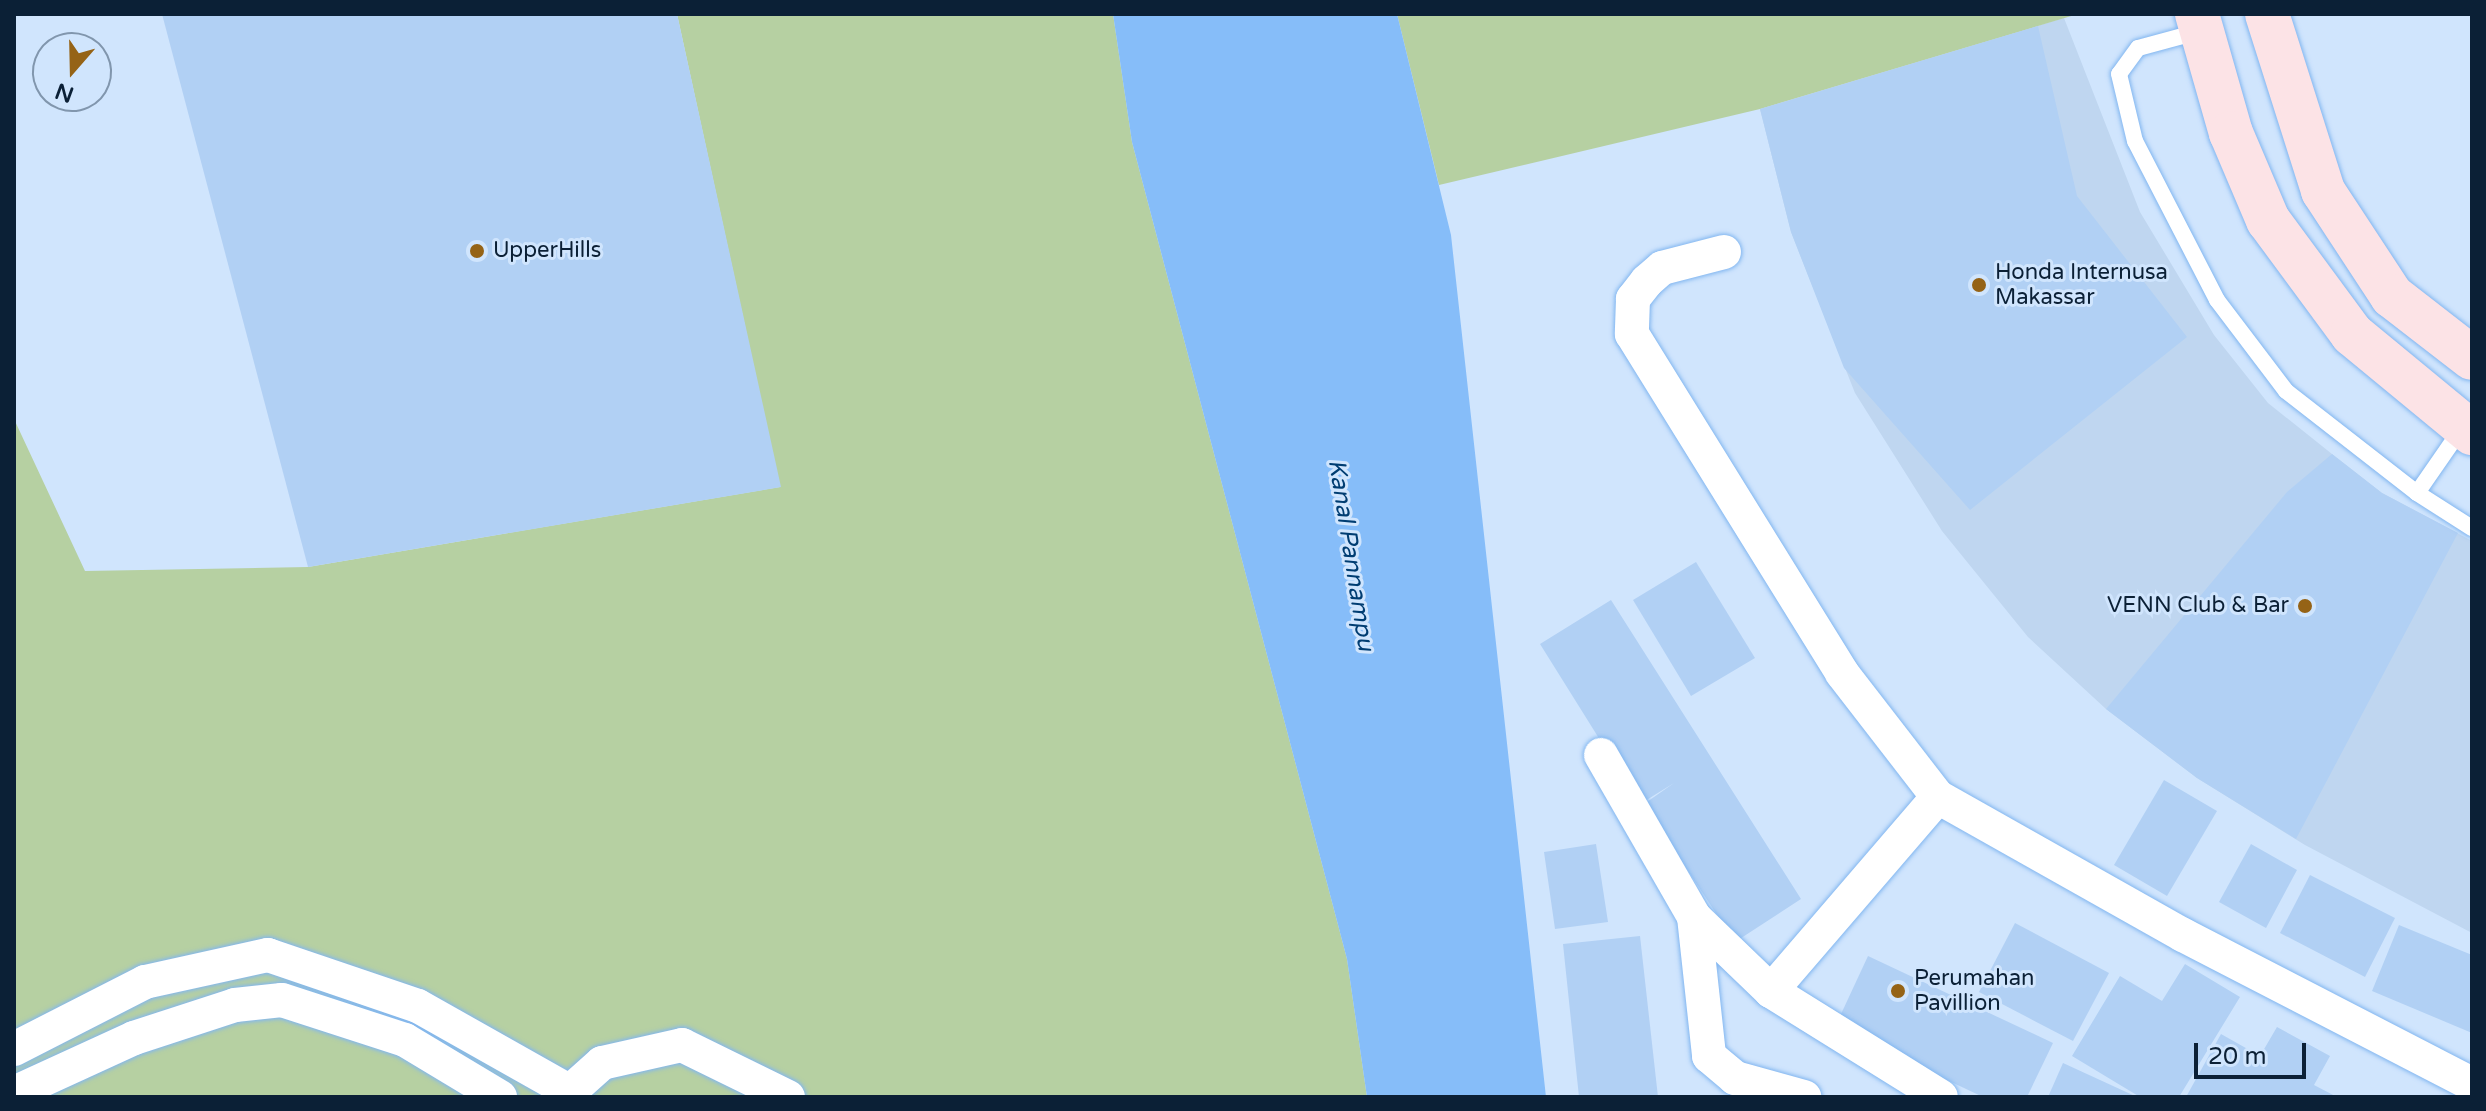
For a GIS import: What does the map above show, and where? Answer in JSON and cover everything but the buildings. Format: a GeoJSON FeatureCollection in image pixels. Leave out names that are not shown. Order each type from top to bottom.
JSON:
{"type":"FeatureCollection","features":[{"type":"Feature","properties":{"kind":"main road"},"geometry":{"type":"LineString","coordinates":[[2267,14],[2323,191],[2392,296],[2472,358]]}},
{"type":"Feature","properties":{"kind":"main road"},"geometry":{"type":"LineString","coordinates":[[2200,22],[2231,133],[2268,220],[2352,334],[2467,430]]}},
{"type":"Feature","properties":{"kind":"street"},"geometry":{"type":"LineString","coordinates":[[1724,252],[1662,268],[1647,281],[1633,299],[1632,334],[1842,673],[1938,797],[2183,935],[2472,1084]]}},
{"type":"Feature","properties":{"kind":"street"},"geometry":{"type":"LineString","coordinates":[[1601,755],[1694,917],[1771,991],[1941,1097]]}},
{"type":"Feature","properties":{"kind":"street"},"geometry":{"type":"LineString","coordinates":[[1771,991],[1938,797]]}},
{"type":"Feature","properties":{"kind":"street"},"geometry":{"type":"LineString","coordinates":[[1694,917],[1709,1056],[1735,1078],[1804,1097]]}},
{"type":"Feature","properties":{"kind":"street"},"geometry":{"type":"LineString","coordinates":[[14,1049],[145,982],[268,955],[418,1006],[565,1094],[602,1063],[682,1045],[788,1097]]}},
{"type":"Feature","properties":{"kind":"street"},"geometry":{"type":"LineString","coordinates":[[14,1093],[134,1038],[235,1005],[282,1000],[405,1040],[500,1097]]}},
{"type":"Feature","properties":{"kind":"street"},"geometry":{"type":"LineString","coordinates":[[405,1040],[418,1006]]}},
{"type":"Feature","properties":{"kind":"street"},"geometry":{"type":"LineString","coordinates":[[47,1034],[73,1067]]}},
{"type":"Feature","properties":{"kind":"lane"},"geometry":{"type":"LineString","coordinates":[[2200,22],[2138,48],[2119,74],[2135,141],[2217,300],[2286,391],[2417,493],[2472,528]]}},
{"type":"Feature","properties":{"kind":"lane"},"geometry":{"type":"LineString","coordinates":[[2417,493],[2467,430]]}},
{"type":"Feature","properties":{"kind":"shaded area"},"geometry":{"type":"Polygon","coordinates":[[[2064,18],[2140,212],[2214,335],[2268,403],[2382,493],[2472,541],[2472,933],[2305,845],[2197,778],[2106,709],[2028,637],[1942,531],[1855,393],[1791,232],[1760,109],[2064,18]]]}},
{"type":"Feature","properties":{"kind":"green space"},"geometry":{"type":"Polygon","coordinates":[[[677,14],[1113,14],[1132,142],[1347,959],[1367,1097],[14,1097],[14,419],[85,571],[308,567],[780,487],[677,14]]]}},
{"type":"Feature","properties":{"kind":"green space"},"geometry":{"type":"Polygon","coordinates":[[[1397,14],[2078,14],[1760,109],[1439,185],[1397,14]]]}},
{"type":"Feature","properties":{"kind":"water","name":"Kanal Pannampu"},"geometry":{"type":"Polygon","coordinates":[[[1113,14],[1397,14],[1451,235],[1546,1097],[1367,1097],[1347,959],[1132,142],[1113,14]]]}},
{"type":"Feature","properties":{"kind":"place","name":"UpperHills"},"geometry":{"type":"Point","coordinates":[477,251]}},
{"type":"Feature","properties":{"kind":"place","name":"Honda Internusa Makassar"},"geometry":{"type":"Point","coordinates":[1979,285]}},
{"type":"Feature","properties":{"kind":"place","name":"VENN Club & Bar"},"geometry":{"type":"Point","coordinates":[2305,606]}},
{"type":"Feature","properties":{"kind":"place","name":"Perumahan Pavillion"},"geometry":{"type":"Point","coordinates":[1898,991]}}]}
